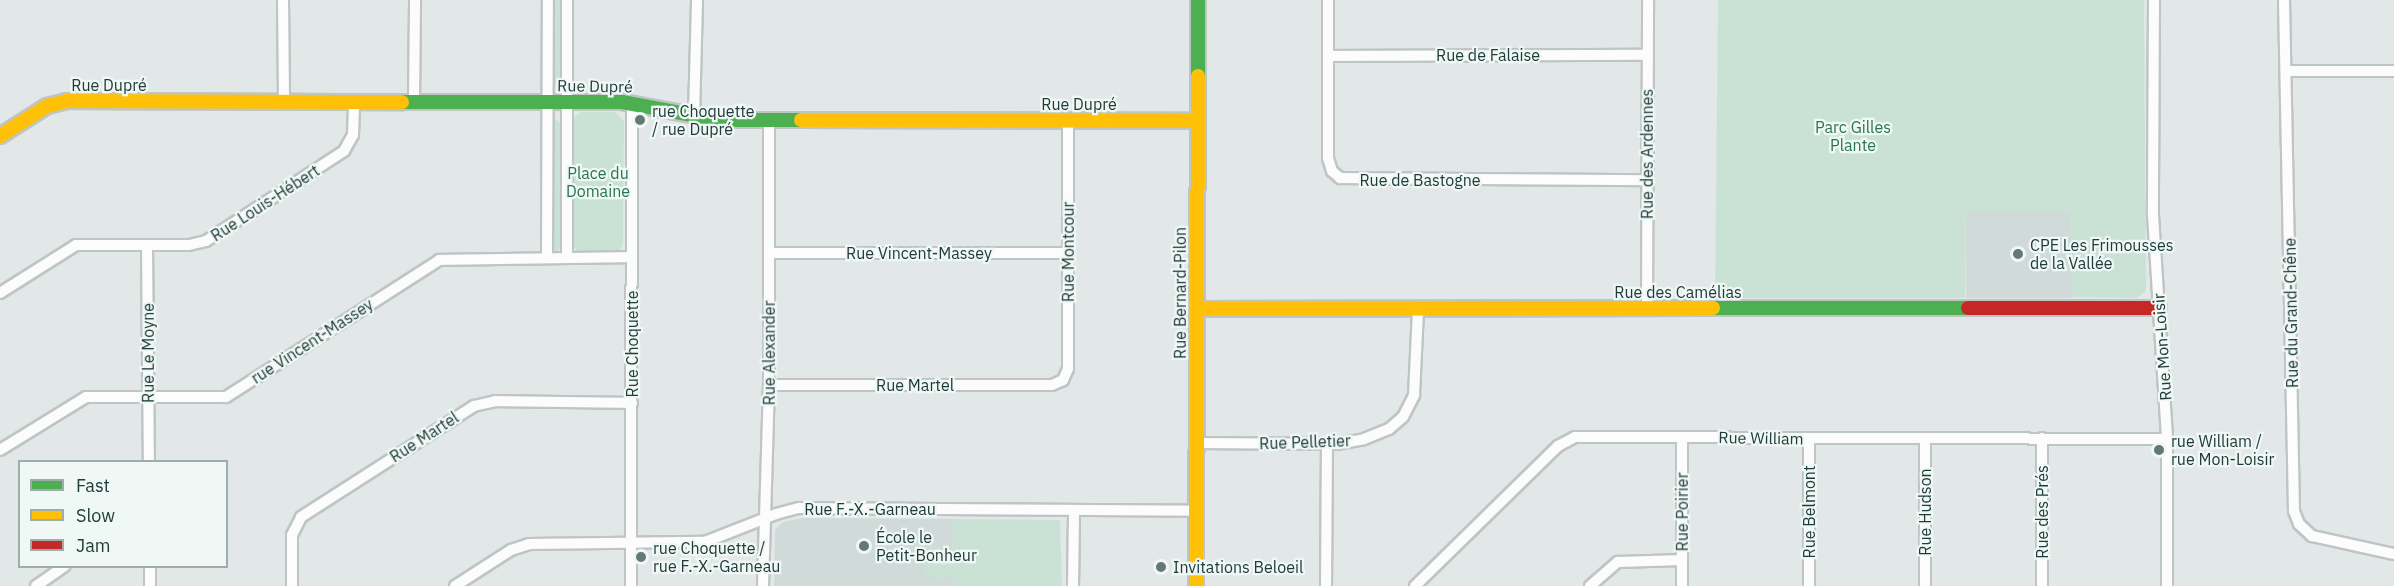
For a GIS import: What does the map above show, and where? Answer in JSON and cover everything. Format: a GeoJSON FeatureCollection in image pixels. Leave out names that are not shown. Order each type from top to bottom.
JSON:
{"type":"FeatureCollection","features":[{"type":"Feature","properties":{"kind":"street"},"geometry":{"type":"LineString","coordinates":[[283,0],[284,101]]}},
{"type":"Feature","properties":{"kind":"street"},"geometry":{"type":"LineString","coordinates":[[414,101],[415,0]]}},
{"type":"Feature","properties":{"kind":"street"},"geometry":{"type":"LineString","coordinates":[[547,257],[548,0]]}},
{"type":"Feature","properties":{"kind":"street"},"geometry":{"type":"LineString","coordinates":[[567,0],[567,257]]}},
{"type":"Feature","properties":{"kind":"street"},"geometry":{"type":"LineString","coordinates":[[694,116],[698,101],[697,0]]}},
{"type":"Feature","properties":{"kind":"street","name":"Rue Bernard-Pilon"},"geometry":{"type":"LineString","coordinates":[[1196,586],[1197,0]]}},
{"type":"Feature","properties":{"kind":"street","name":"Rue de Bastogne"},"geometry":{"type":"LineString","coordinates":[[1329,0],[1328,158],[1332,171],[1343,179],[1647,180]]}},
{"type":"Feature","properties":{"kind":"street","name":"Rue des Ardennes"},"geometry":{"type":"LineString","coordinates":[[1647,309],[1648,0]]}},
{"type":"Feature","properties":{"kind":"street","name":"Rue Mon-Loisir"},"geometry":{"type":"LineString","coordinates":[[2154,0],[2153,215],[2167,439],[2167,586]]}},
{"type":"Feature","properties":{"kind":"street","name":"Rue du Grand-Chêne"},"geometry":{"type":"LineString","coordinates":[[2284,0],[2294,512],[2299,524],[2312,536],[2394,555]]}},
{"type":"Feature","properties":{"kind":"street","name":"Rue de Falaise"},"geometry":{"type":"LineString","coordinates":[[1328,56],[1648,55]]}},
{"type":"Feature","properties":{"kind":"street"},"geometry":{"type":"LineString","coordinates":[[2286,70],[2394,71]]}},
{"type":"Feature","properties":{"kind":"street","name":"Rue Dupré"},"geometry":{"type":"LineString","coordinates":[[0,136],[47,106],[61,102],[632,102],[719,120],[1197,121]]}},
{"type":"Feature","properties":{"kind":"street","name":"Rue Louis-Hébert"},"geometry":{"type":"LineString","coordinates":[[0,293],[76,245],[147,245],[206,241],[340,153],[352,139],[354,102]]}},
{"type":"Feature","properties":{"kind":"street","name":"Rue Choquette"},"geometry":{"type":"LineString","coordinates":[[631,586],[632,102]]}},
{"type":"Feature","properties":{"kind":"street","name":"Rue Alexander"},"geometry":{"type":"LineString","coordinates":[[763,586],[769,385],[769,119]]}},
{"type":"Feature","properties":{"kind":"street","name":"Rue Montcour"},"geometry":{"type":"LineString","coordinates":[[1061,382],[1068,372],[1068,120]]}},
{"type":"Feature","properties":{"kind":"street","name":"Rue Le Moyne"},"geometry":{"type":"LineString","coordinates":[[147,245],[149,460]]}},
{"type":"Feature","properties":{"kind":"street","name":"Rue Vincent-Massey"},"geometry":{"type":"LineString","coordinates":[[769,253],[1068,253]]}},
{"type":"Feature","properties":{"kind":"street","name":"rue Vincent-Massey"},"geometry":{"type":"LineString","coordinates":[[0,450],[82,398],[226,397],[435,261],[632,257]]}},
{"type":"Feature","properties":{"kind":"street","name":"Rue des Camélias"},"geometry":{"type":"LineString","coordinates":[[1197,309],[2159,308]]}},
{"type":"Feature","properties":{"kind":"street","name":"Rue Pelletier"},"geometry":{"type":"LineString","coordinates":[[1196,443],[1327,444],[1378,434],[1407,412],[1417,384],[1418,309]]}},
{"type":"Feature","properties":{"kind":"street","name":"Rue Martel"},"geometry":{"type":"LineString","coordinates":[[769,385],[1061,382]]}},
{"type":"Feature","properties":{"kind":"street","name":"Rue Martel"},"geometry":{"type":"LineString","coordinates":[[292,586],[292,535],[301,517],[474,406],[495,401],[632,403]]}},
{"type":"Feature","properties":{"kind":"street","name":"Rue William"},"geometry":{"type":"LineString","coordinates":[[1415,586],[1566,440],[1682,438],[2167,439]]}},
{"type":"Feature","properties":{"kind":"street","name":"Rue Poirier"},"geometry":{"type":"LineString","coordinates":[[1682,438],[1682,586]]}},
{"type":"Feature","properties":{"kind":"street","name":"Rue Hudson"},"geometry":{"type":"LineString","coordinates":[[1925,438],[1925,586]]}},
{"type":"Feature","properties":{"kind":"street","name":"Rue des Prés"},"geometry":{"type":"LineString","coordinates":[[2042,438],[2042,586]]}},
{"type":"Feature","properties":{"kind":"street","name":"Rue Belmont"},"geometry":{"type":"LineString","coordinates":[[1809,439],[1809,586]]}},
{"type":"Feature","properties":{"kind":"street"},"geometry":{"type":"LineString","coordinates":[[1326,586],[1327,444]]}},
{"type":"Feature","properties":{"kind":"street","name":"Rue F.-X.-Garneau"},"geometry":{"type":"LineString","coordinates":[[455,586],[523,546],[705,542],[765,518],[805,508],[1196,512]]}},
{"type":"Feature","properties":{"kind":"street"},"geometry":{"type":"LineString","coordinates":[[1073,586],[1074,510]]}},
{"type":"Feature","properties":{"kind":"street"},"geometry":{"type":"LineString","coordinates":[[1590,586],[1618,562],[1682,560]]}},
{"type":"Feature","properties":{"kind":"street"},"geometry":{"type":"LineString","coordinates":[[36,586],[63,568]]}},
{"type":"Feature","properties":{"kind":"street"},"geometry":{"type":"LineString","coordinates":[[150,568],[150,586]]}},
{"type":"Feature","properties":{"kind":"shaded area","name":"CPE Les Frimousses de la Vallée"},"geometry":{"type":"Polygon","coordinates":[[[1966,211],[2071,211],[2071,298],[1966,298],[1966,211]]]}},
{"type":"Feature","properties":{"kind":"shaded area","name":"École le Petit-Bonheur"},"geometry":{"type":"Polygon","coordinates":[[[803,518],[953,519],[952,586],[774,586],[775,530],[783,522],[803,518]]]}},
{"type":"Feature","properties":{"kind":"green space"},"geometry":{"type":"Polygon","coordinates":[[[551,0],[561,0],[561,81],[557,86],[552,83],[551,0]]]}},
{"type":"Feature","properties":{"kind":"green space","name":"Parc Gilles Plante"},"geometry":{"type":"Polygon","coordinates":[[[1718,0],[2144,0],[2146,291],[2137,298],[2071,297],[2070,211],[1966,211],[1965,298],[1715,298],[1718,0]]]}},
{"type":"Feature","properties":{"kind":"green space","name":"Place du Domaine"},"geometry":{"type":"Polygon","coordinates":[[[581,112],[615,112],[624,121],[623,245],[619,251],[578,252],[572,245],[573,118],[581,112]]]}},
{"type":"Feature","properties":{"kind":"green space"},"geometry":{"type":"Polygon","coordinates":[[[555,119],[561,124],[561,247],[557,252],[551,249],[552,121],[555,119]]]}},
{"type":"Feature","properties":{"kind":"green space"},"geometry":{"type":"Polygon","coordinates":[[[953,519],[1060,520],[1062,586],[952,586],[952,577],[936,580],[924,571],[923,561],[931,543],[953,555],[953,519]]]}},
{"type":"Feature","properties":{"kind":"traffic: fast"},"geometry":{"type":"LineString","coordinates":[[1198,0],[1198,76]]}},
{"type":"Feature","properties":{"kind":"traffic: fast"},"geometry":{"type":"LineString","coordinates":[[402,102],[622,102],[719,120],[801,120]]}},
{"type":"Feature","properties":{"kind":"traffic: fast"},"geometry":{"type":"LineString","coordinates":[[1713,308],[1968,308]]}},
{"type":"Feature","properties":{"kind":"traffic: slow"},"geometry":{"type":"LineString","coordinates":[[1196,586],[1198,76]]}},
{"type":"Feature","properties":{"kind":"traffic: slow"},"geometry":{"type":"LineString","coordinates":[[0,136],[47,106],[67,101],[402,102]]}},
{"type":"Feature","properties":{"kind":"traffic: slow"},"geometry":{"type":"LineString","coordinates":[[801,120],[1197,121]]}},
{"type":"Feature","properties":{"kind":"traffic: slow"},"geometry":{"type":"LineString","coordinates":[[1197,309],[1713,308]]}},
{"type":"Feature","properties":{"kind":"traffic: jam"},"geometry":{"type":"LineString","coordinates":[[1968,308],[2159,308]]}},
{"type":"Feature","properties":{"kind":"place","name":"rue Choquette / rue Dupré"},"geometry":{"type":"Point","coordinates":[640,120]}},
{"type":"Feature","properties":{"kind":"place","name":"CPE Les Frimousses de la Vallée"},"geometry":{"type":"Point","coordinates":[2018,254]}},
{"type":"Feature","properties":{"kind":"place","name":"rue William / rue Mon-Loisir"},"geometry":{"type":"Point","coordinates":[2159,450]}},
{"type":"Feature","properties":{"kind":"place","name":"École le Petit-Bonheur"},"geometry":{"type":"Point","coordinates":[864,546]}},
{"type":"Feature","properties":{"kind":"place","name":"rue Choquette / rue F.-X.-Garneau"},"geometry":{"type":"Point","coordinates":[641,557]}},
{"type":"Feature","properties":{"kind":"place","name":"Invitations Beloeil"},"geometry":{"type":"Point","coordinates":[1161,567]}}]}
